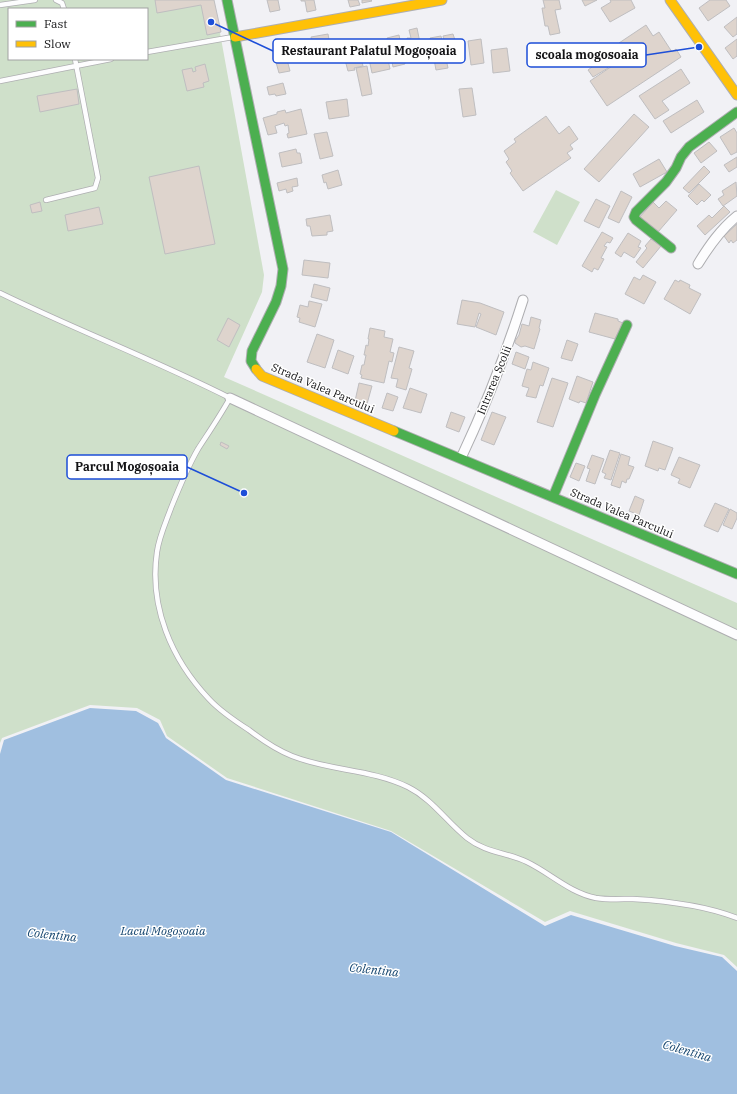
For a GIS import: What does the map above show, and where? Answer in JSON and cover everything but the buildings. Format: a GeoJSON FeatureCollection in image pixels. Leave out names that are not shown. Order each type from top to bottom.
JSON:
{"type":"FeatureCollection","features":[{"type":"Feature","properties":{"kind":"street","name":"Strada Valea Parcului"},"geometry":{"type":"LineString","coordinates":[[227,0],[283,270],[281,292],[252,352],[252,363],[257,372],[262,376],[737,574]]}},
{"type":"Feature","properties":{"kind":"street"},"geometry":{"type":"LineString","coordinates":[[235,37],[442,0]]}},
{"type":"Feature","properties":{"kind":"street"},"geometry":{"type":"LineString","coordinates":[[670,0],[737,95]]}},
{"type":"Feature","properties":{"kind":"street"},"geometry":{"type":"LineString","coordinates":[[671,248],[636,220],[634,217],[636,212],[666,182],[689,147],[737,112]]}},
{"type":"Feature","properties":{"kind":"street"},"geometry":{"type":"LineString","coordinates":[[698,264],[714,240],[737,216]]}},
{"type":"Feature","properties":{"kind":"street","name":"Intrarea Școlii"},"geometry":{"type":"LineString","coordinates":[[461,458],[503,361],[523,300]]}},
{"type":"Feature","properties":{"kind":"street"},"geometry":{"type":"LineString","coordinates":[[554,497],[595,395],[627,325]]}},
{"type":"Feature","properties":{"kind":"street"},"geometry":{"type":"LineString","coordinates":[[230,398],[737,635]]}},
{"type":"Feature","properties":{"kind":"lane"},"geometry":{"type":"LineString","coordinates":[[0,5],[35,0]]}},
{"type":"Feature","properties":{"kind":"lane"},"geometry":{"type":"LineString","coordinates":[[56,0],[62,3],[64,8]]}},
{"type":"Feature","properties":{"kind":"lane"},"geometry":{"type":"LineString","coordinates":[[148,52],[235,37]]}},
{"type":"Feature","properties":{"kind":"lane"},"geometry":{"type":"LineString","coordinates":[[46,200],[95,188],[98,178],[75,60]]}},
{"type":"Feature","properties":{"kind":"lane"},"geometry":{"type":"LineString","coordinates":[[0,80],[104,60]]}},
{"type":"Feature","properties":{"kind":"lane"},"geometry":{"type":"LineString","coordinates":[[0,293],[46,316],[106,340],[230,398],[197,450],[181,484],[165,523],[157,550],[155,575],[157,600],[164,630],[180,661],[210,700],[237,722],[266,742],[291,756],[317,764],[370,774],[408,786],[435,806],[451,824],[469,839],[488,850],[525,861],[578,892],[595,898],[665,901],[689,905],[737,918]]}},
{"type":"Feature","properties":{"kind":"green space"},"geometry":{"type":"Polygon","coordinates":[[[0,0],[214,0],[264,275],[262,292],[224,377],[737,603],[737,967],[724,955],[676,943],[570,911],[545,922],[391,831],[227,778],[167,736],[160,720],[137,708],[90,705],[2,738],[0,743],[0,0]]]}},
{"type":"Feature","properties":{"kind":"green space"},"geometry":{"type":"Polygon","coordinates":[[[556,190],[580,202],[557,245],[533,232],[556,190]]]}},
{"type":"Feature","properties":{"kind":"water","name":"Lacul Mogoșoaia"},"geometry":{"type":"Polygon","coordinates":[[[90,708],[136,711],[158,723],[166,738],[226,780],[391,832],[545,926],[571,915],[675,946],[722,957],[737,971],[737,1094],[0,1094],[0,754],[4,740],[90,708]]]}},
{"type":"Feature","properties":{"kind":"traffic: fast"},"geometry":{"type":"LineString","coordinates":[[227,0],[283,269],[281,286],[276,302],[252,351],[251,361],[256,369]]}},
{"type":"Feature","properties":{"kind":"traffic: fast"},"geometry":{"type":"LineString","coordinates":[[671,248],[636,220],[634,217],[636,212],[666,182],[689,147],[737,112]]}},
{"type":"Feature","properties":{"kind":"traffic: fast"},"geometry":{"type":"LineString","coordinates":[[553,497],[595,395],[627,325]]}},
{"type":"Feature","properties":{"kind":"traffic: fast"},"geometry":{"type":"LineString","coordinates":[[394,431],[737,574]]}},
{"type":"Feature","properties":{"kind":"traffic: slow"},"geometry":{"type":"LineString","coordinates":[[235,37],[442,0]]}},
{"type":"Feature","properties":{"kind":"traffic: slow"},"geometry":{"type":"LineString","coordinates":[[670,0],[737,95]]}},
{"type":"Feature","properties":{"kind":"traffic: slow"},"geometry":{"type":"LineString","coordinates":[[256,369],[262,376],[394,431]]}},
{"type":"Feature","properties":{"kind":"place","name":"Restaurant Palatul Mogoșoaia"},"geometry":{"type":"Point","coordinates":[211,22]}},
{"type":"Feature","properties":{"kind":"place","name":"scoala mogosoaia"},"geometry":{"type":"Point","coordinates":[699,47]}},
{"type":"Feature","properties":{"kind":"place","name":"Parcul Mogoșoaia"},"geometry":{"type":"Point","coordinates":[244,493]}},
{"type":"Feature","properties":{"kind":"water label","name":"Colentina"},"geometry":{"type":"Point","coordinates":[52,935]}},
{"type":"Feature","properties":{"kind":"water label","name":"Colentina"},"geometry":{"type":"Point","coordinates":[374,970]}},
{"type":"Feature","properties":{"kind":"water label","name":"Colentina"},"geometry":{"type":"Point","coordinates":[687,1051]}}]}
